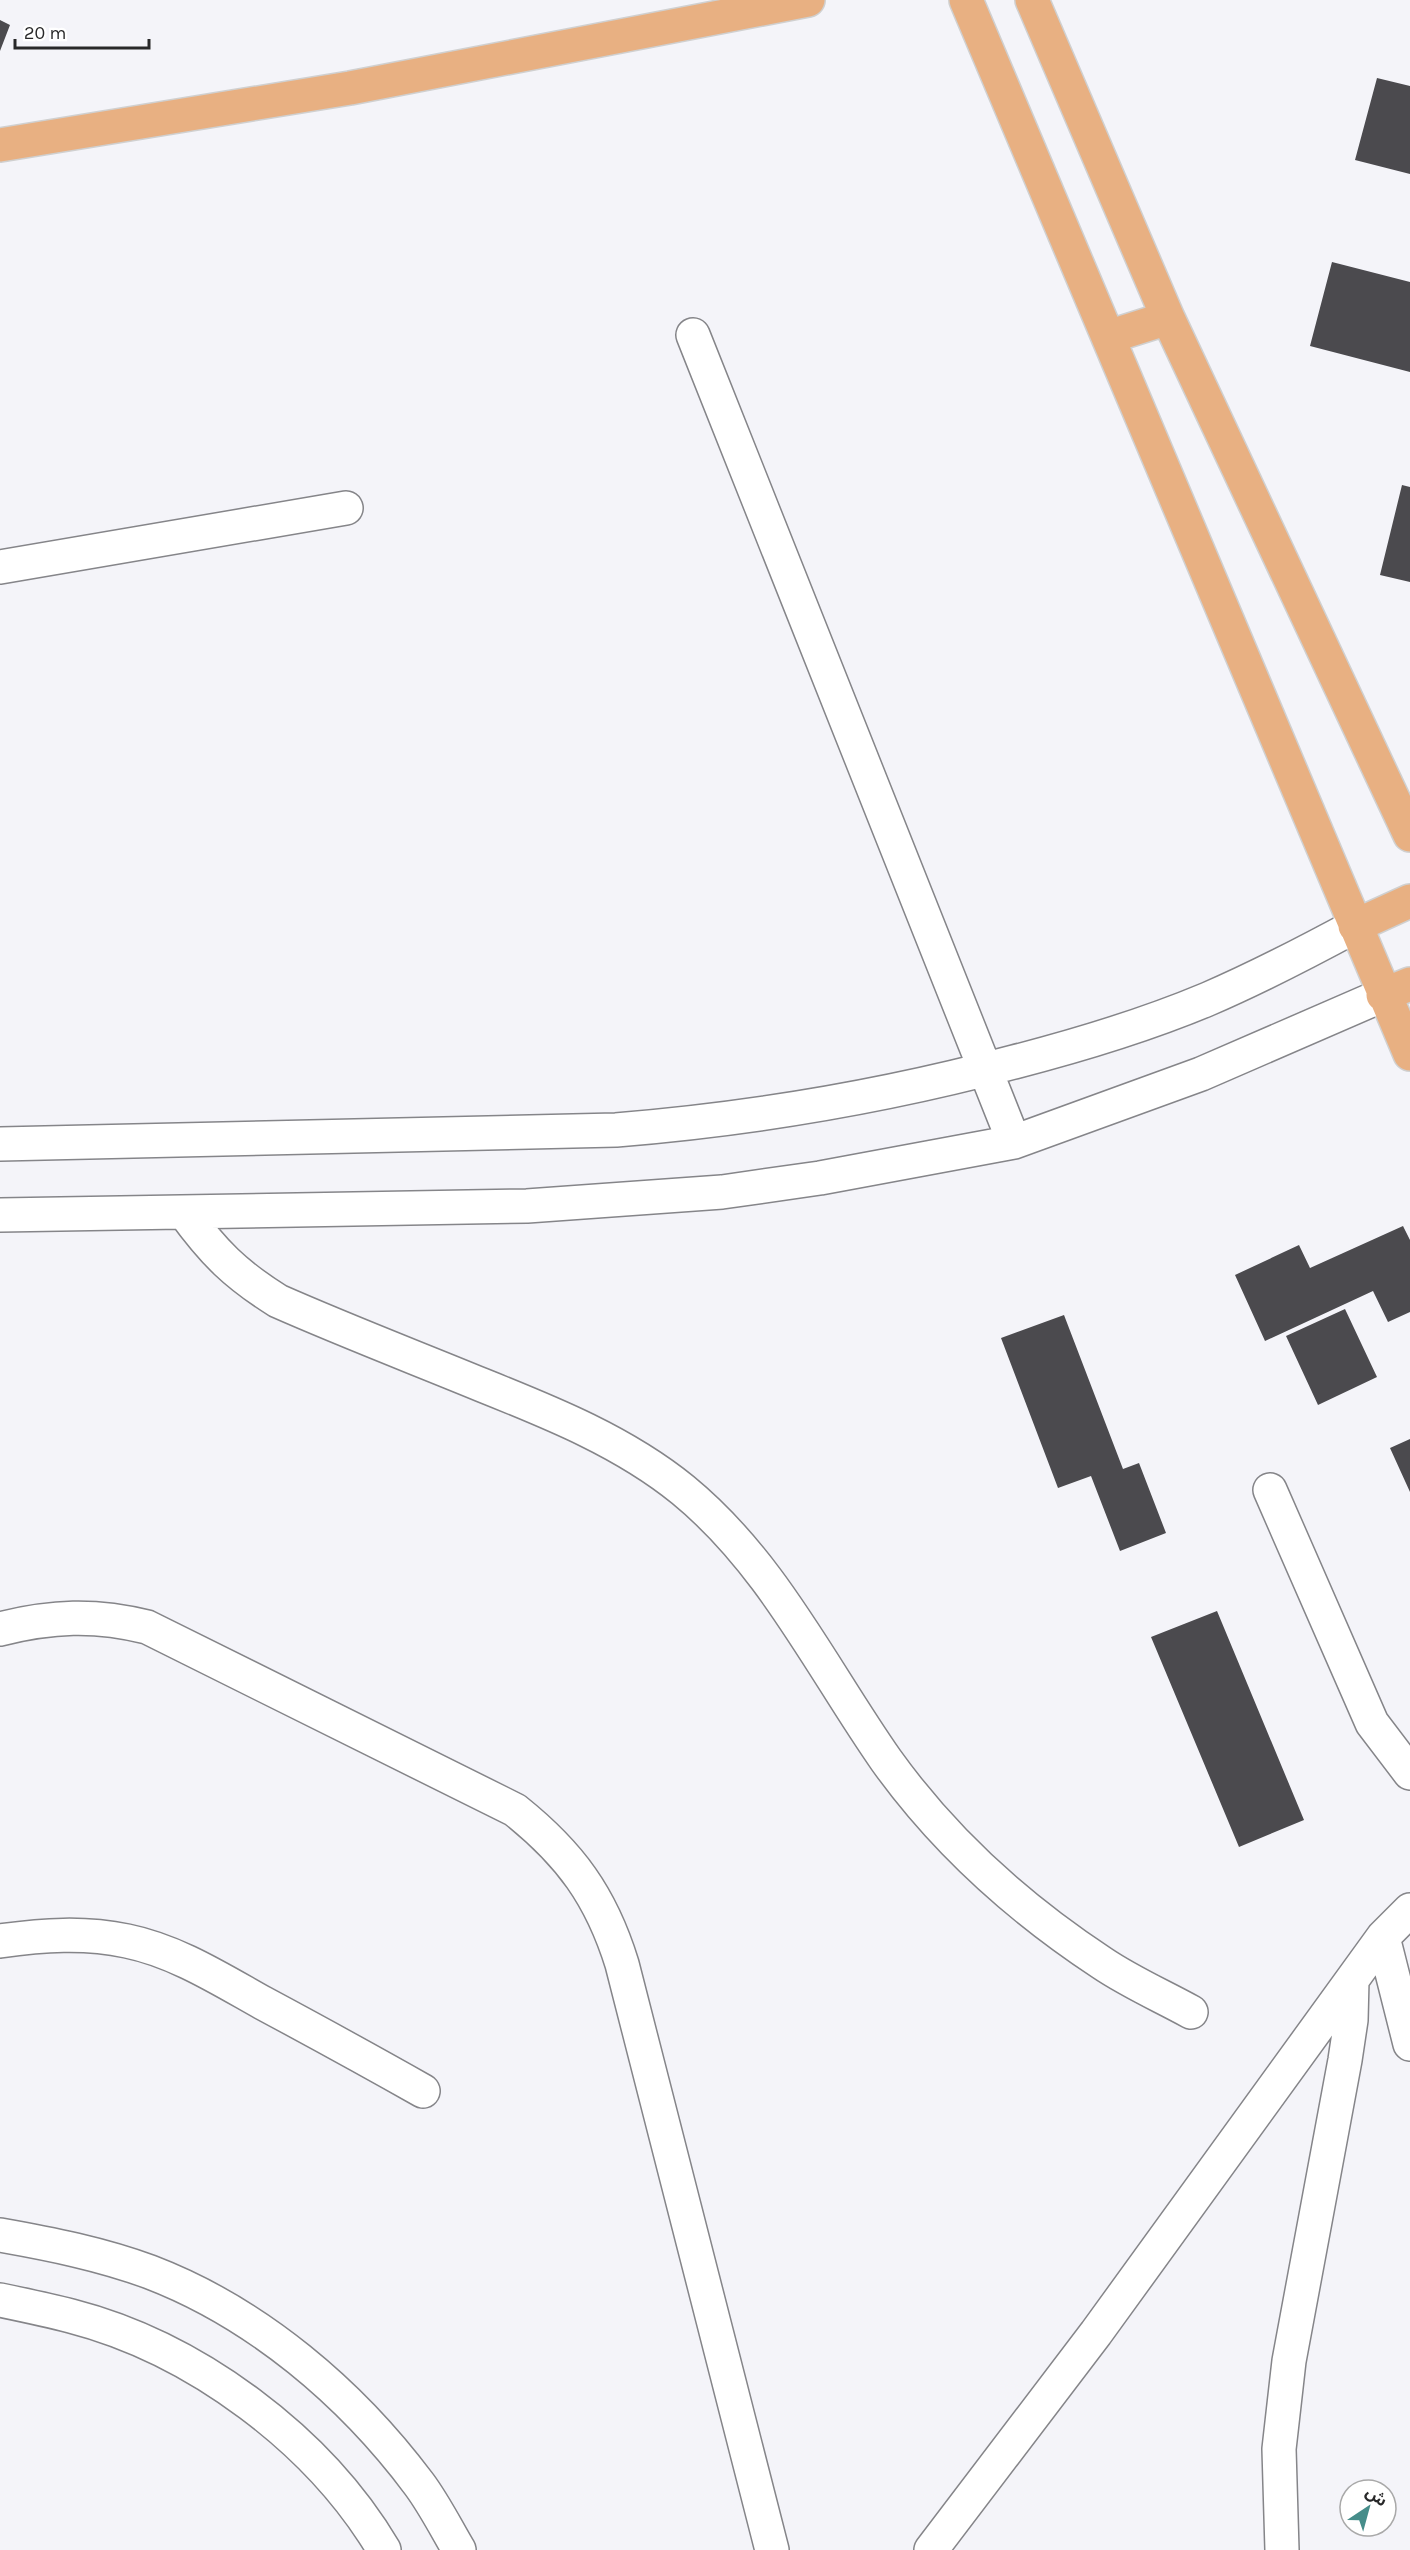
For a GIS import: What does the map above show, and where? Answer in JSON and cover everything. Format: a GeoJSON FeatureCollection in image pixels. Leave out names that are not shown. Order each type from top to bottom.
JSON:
{"type":"FeatureCollection","features":[{"type":"Feature","properties":{"kind":"main road"},"geometry":{"type":"LineString","coordinates":[[0,145],[350,88],[808,0]]}},
{"type":"Feature","properties":{"kind":"main road"},"geometry":{"type":"LineString","coordinates":[[966,0],[1355,926],[1397,990],[1410,1054]]}},
{"type":"Feature","properties":{"kind":"main road"},"geometry":{"type":"LineString","coordinates":[[1032,0],[1168,318],[1410,835]]}},
{"type":"Feature","properties":{"kind":"main road"},"geometry":{"type":"LineString","coordinates":[[1108,337],[1168,318]]}},
{"type":"Feature","properties":{"kind":"main road"},"geometry":{"type":"LineString","coordinates":[[1355,926],[1410,901]]}},
{"type":"Feature","properties":{"kind":"street"},"geometry":{"type":"LineString","coordinates":[[693,335],[1014,1142]]}},
{"type":"Feature","properties":{"kind":"street"},"geometry":{"type":"LineString","coordinates":[[0,567],[346,508]]}},
{"type":"Feature","properties":{"kind":"street"},"geometry":{"type":"LineString","coordinates":[[0,1144],[616,1130],[706,1123],[795,1111],[986,1070],[1130,1029],[1207,999],[1282,965],[1355,926]]}},
{"type":"Feature","properties":{"kind":"street"},"geometry":{"type":"LineString","coordinates":[[0,1215],[527,1206],[635,1200],[820,1178],[1014,1142],[1201,1074],[1397,990]]}},
{"type":"Feature","properties":{"kind":"street"},"geometry":{"type":"LineString","coordinates":[[184,1212],[210,1247],[242,1277],[278,1300],[550,1412],[619,1446],[682,1489],[738,1542],[785,1603],[887,1761],[950,1839],[1023,1906],[1095,1958],[1191,2012]]}},
{"type":"Feature","properties":{"kind":"street"},"geometry":{"type":"LineString","coordinates":[[1270,1490],[1372,1723],[1410,1773]]}},
{"type":"Feature","properties":{"kind":"street"},"geometry":{"type":"LineString","coordinates":[[0,1629],[49,1618],[81,1616],[114,1619],[147,1627],[514,1810],[562,1851],[582,1876],[598,1904],[612,1933],[622,1964],[772,2550]]}},
{"type":"Feature","properties":{"kind":"street"},"geometry":{"type":"LineString","coordinates":[[931,2550],[1096,2333],[1383,1937],[1410,1910]]}},
{"type":"Feature","properties":{"kind":"street"},"geometry":{"type":"LineString","coordinates":[[0,1941],[39,1935],[84,1935],[128,1941],[170,1955],[211,1974],[423,2091]]}},
{"type":"Feature","properties":{"kind":"street"},"geometry":{"type":"LineString","coordinates":[[1383,1937],[1410,2044]]}},
{"type":"Feature","properties":{"kind":"street"},"geometry":{"type":"LineString","coordinates":[[1282,2550],[1279,2449],[1288,2372],[1345,2060],[1351,2020],[1352,1980]]}},
{"type":"Feature","properties":{"kind":"street"},"geometry":{"type":"LineString","coordinates":[[0,2235],[69,2247],[151,2273],[229,2311],[300,2360],[365,2418],[420,2486],[459,2550]]}},
{"type":"Feature","properties":{"kind":"street"},"geometry":{"type":"LineString","coordinates":[[0,2300],[73,2316],[93,2323],[143,2342],[210,2376],[271,2420],[326,2471],[372,2530],[384,2550]]}},
{"type":"Feature","properties":{"kind":"building"},"geometry":{"type":"Polygon","coordinates":[[[0,20],[10,25],[0,51],[0,20]]]}},
{"type":"Feature","properties":{"kind":"building"},"geometry":{"type":"Polygon","coordinates":[[[1377,78],[1410,86],[1410,174],[1355,160],[1377,78]]]}},
{"type":"Feature","properties":{"kind":"building"},"geometry":{"type":"Polygon","coordinates":[[[1332,262],[1410,282],[1410,372],[1310,346],[1332,262]]]}},
{"type":"Feature","properties":{"kind":"building"},"geometry":{"type":"Polygon","coordinates":[[[1402,485],[1410,487],[1410,582],[1380,575],[1402,485]]]}},
{"type":"Feature","properties":{"kind":"building"},"geometry":{"type":"Polygon","coordinates":[[[1403,1226],[1410,1240],[1410,1312],[1388,1322],[1373,1291],[1265,1341],[1235,1275],[1299,1245],[1310,1268],[1403,1226]]]}},
{"type":"Feature","properties":{"kind":"building"},"geometry":{"type":"Polygon","coordinates":[[[1345,1309],[1377,1377],[1318,1405],[1286,1336],[1345,1309]]]}},
{"type":"Feature","properties":{"kind":"building"},"geometry":{"type":"Polygon","coordinates":[[[1064,1315],[1123,1469],[1139,1463],[1166,1533],[1120,1551],[1091,1476],[1058,1488],[1001,1338],[1064,1315]]]}},
{"type":"Feature","properties":{"kind":"building"},"geometry":{"type":"Polygon","coordinates":[[[1410,1439],[1410,1492],[1390,1448],[1410,1439]]]}},
{"type":"Feature","properties":{"kind":"building"},"geometry":{"type":"Polygon","coordinates":[[[1217,1611],[1304,1820],[1239,1847],[1151,1637],[1217,1611]]]}}]}
